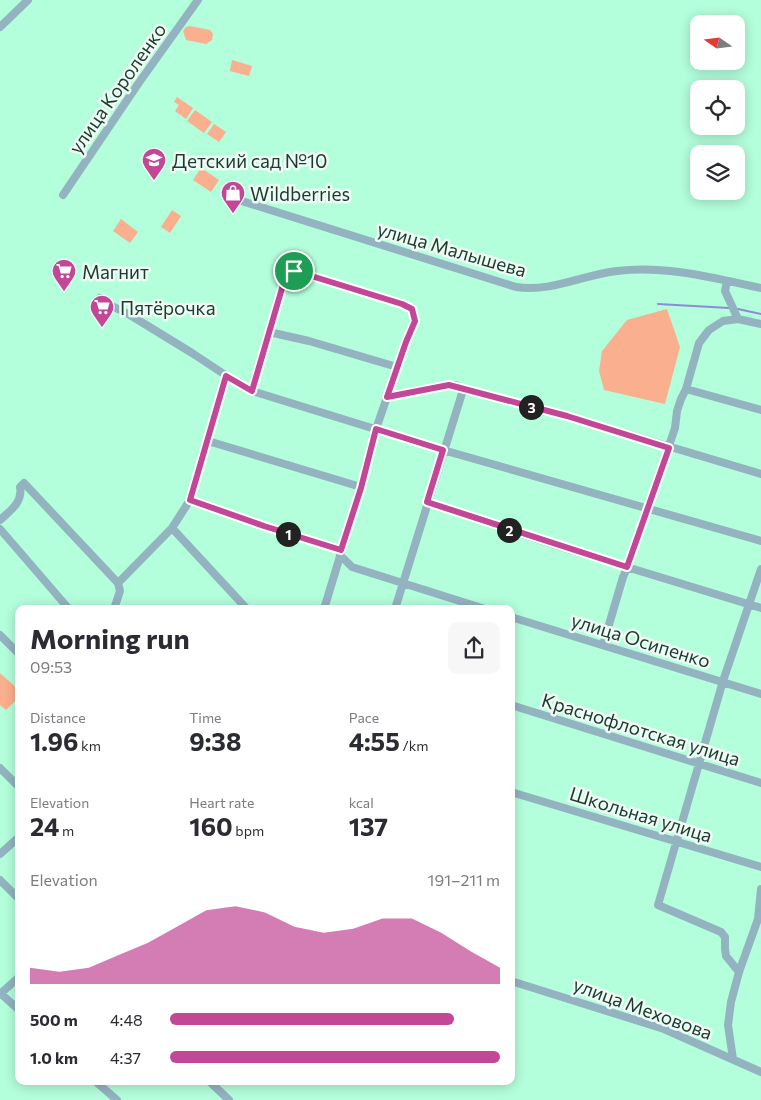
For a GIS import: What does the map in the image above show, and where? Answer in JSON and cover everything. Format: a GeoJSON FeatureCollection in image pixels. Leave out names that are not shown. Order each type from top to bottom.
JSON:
{"type":"FeatureCollection","features":[{"type":"Feature","properties":{"kind":"street"},"geometry":{"type":"LineString","coordinates":[[0,27],[28,0]]}},
{"type":"Feature","properties":{"kind":"street","name":"улица Короленко"},"geometry":{"type":"LineString","coordinates":[[63,195],[138,84],[198,0]]}},
{"type":"Feature","properties":{"kind":"street","name":"улица Малышева"},"geometry":{"type":"LineString","coordinates":[[232,198],[516,287],[542,288],[616,271],[640,270],[696,274],[761,288]]}},
{"type":"Feature","properties":{"kind":"street"},"geometry":{"type":"LineString","coordinates":[[252,391],[285,278],[289,272],[294,271],[402,304],[412,309],[415,321],[397,366],[376,429],[361,488],[325,605]]}},
{"type":"Feature","properties":{"kind":"street"},"geometry":{"type":"LineString","coordinates":[[727,281],[726,291],[738,319]]}},
{"type":"Feature","properties":{"kind":"street"},"geometry":{"type":"LineString","coordinates":[[100,298],[252,391],[443,450],[761,541]]}},
{"type":"Feature","properties":{"kind":"street"},"geometry":{"type":"LineString","coordinates":[[603,645],[622,577],[676,428],[677,412],[686,389],[699,343],[709,330],[723,320],[738,319],[761,324]]}},
{"type":"Feature","properties":{"kind":"street"},"geometry":{"type":"LineString","coordinates":[[269,332],[309,340],[397,366]]}},
{"type":"Feature","properties":{"kind":"street"},"geometry":{"type":"LineString","coordinates":[[118,583],[172,528],[190,500],[226,376]]}},
{"type":"Feature","properties":{"kind":"street"},"geometry":{"type":"LineString","coordinates":[[387,397],[449,385],[460,387],[463,390],[482,393],[567,416],[761,474]]}},
{"type":"Feature","properties":{"kind":"street"},"geometry":{"type":"LineString","coordinates":[[686,389],[761,410]]}},
{"type":"Feature","properties":{"kind":"street"},"geometry":{"type":"LineString","coordinates":[[396,605],[463,390]]}},
{"type":"Feature","properties":{"kind":"street"},"geometry":{"type":"LineString","coordinates":[[208,440],[361,488]]}},
{"type":"Feature","properties":{"kind":"street"},"geometry":{"type":"LineString","coordinates":[[0,520],[16,505],[21,495],[20,487],[24,483],[118,583],[120,591],[115,605]]}},
{"type":"Feature","properties":{"kind":"street"},"geometry":{"type":"LineString","coordinates":[[190,500],[341,552],[352,567],[473,605]]}},
{"type":"Feature","properties":{"kind":"street"},"geometry":{"type":"LineString","coordinates":[[427,502],[761,608]]}},
{"type":"Feature","properties":{"kind":"street"},"geometry":{"type":"LineString","coordinates":[[172,528],[243,605]]}},
{"type":"Feature","properties":{"kind":"street"},"geometry":{"type":"LineString","coordinates":[[0,529],[66,605]]}},
{"type":"Feature","properties":{"kind":"street"},"geometry":{"type":"LineString","coordinates":[[739,972],[726,956],[724,949],[725,937],[721,932],[658,905],[723,682],[761,569]]}},
{"type":"Feature","properties":{"kind":"street","name":"улица Осипенко"},"geometry":{"type":"LineString","coordinates":[[515,618],[761,694]]}},
{"type":"Feature","properties":{"kind":"street"},"geometry":{"type":"LineString","coordinates":[[0,635],[15,650]]}},
{"type":"Feature","properties":{"kind":"street","name":"Краснофлотская улица"},"geometry":{"type":"LineString","coordinates":[[515,706],[761,783]]}},
{"type":"Feature","properties":{"kind":"street"},"geometry":{"type":"LineString","coordinates":[[0,768],[15,783]]}},
{"type":"Feature","properties":{"kind":"street","name":"Школьная улица"},"geometry":{"type":"LineString","coordinates":[[515,793],[761,867]]}},
{"type":"Feature","properties":{"kind":"street"},"geometry":{"type":"LineString","coordinates":[[0,854],[15,840]]}},
{"type":"Feature","properties":{"kind":"street"},"geometry":{"type":"LineString","coordinates":[[0,880],[15,895]]}},
{"type":"Feature","properties":{"kind":"street"},"geometry":{"type":"LineString","coordinates":[[733,1059],[728,1025],[731,1002],[739,972],[758,919],[761,888]]}},
{"type":"Feature","properties":{"kind":"street"},"geometry":{"type":"LineString","coordinates":[[15,980],[0,993],[15,1006]]}},
{"type":"Feature","properties":{"kind":"street","name":"улица Меховова"},"geometry":{"type":"LineString","coordinates":[[515,982],[664,1029],[761,1072]]}},
{"type":"Feature","properties":{"kind":"street"},"geometry":{"type":"LineString","coordinates":[[100,1085],[118,1100]]}},
{"type":"Feature","properties":{"kind":"street"},"geometry":{"type":"LineString","coordinates":[[213,1085],[229,1100]]}},
{"type":"Feature","properties":{"kind":"shaded area"},"geometry":{"type":"Polygon","coordinates":[[[186,27],[210,30],[213,34],[212,40],[206,44],[186,40],[183,31],[186,27]]]}},
{"type":"Feature","properties":{"kind":"shaded area"},"geometry":{"type":"Polygon","coordinates":[[[232,60],[252,66],[249,76],[230,71],[232,60]]]}},
{"type":"Feature","properties":{"kind":"shaded area"},"geometry":{"type":"Polygon","coordinates":[[[177,97],[193,108],[186,119],[175,111],[179,105],[174,102],[177,97]]]}},
{"type":"Feature","properties":{"kind":"shaded area"},"geometry":{"type":"Polygon","coordinates":[[[195,110],[212,122],[204,133],[187,121],[195,110]]]}},
{"type":"Feature","properties":{"kind":"shaded area"},"geometry":{"type":"Polygon","coordinates":[[[214,124],[226,132],[219,142],[207,134],[214,124]]]}},
{"type":"Feature","properties":{"kind":"shaded area"},"geometry":{"type":"Polygon","coordinates":[[[201,168],[219,180],[211,192],[193,180],[201,168]]]}},
{"type":"Feature","properties":{"kind":"shaded area"},"geometry":{"type":"Polygon","coordinates":[[[172,210],[181,216],[170,233],[161,227],[172,210]]]}},
{"type":"Feature","properties":{"kind":"shaded area"},"geometry":{"type":"Polygon","coordinates":[[[121,219],[138,232],[130,243],[113,231],[121,219]]]}},
{"type":"Feature","properties":{"kind":"shaded area"},"geometry":{"type":"Polygon","coordinates":[[[667,309],[680,347],[665,404],[604,390],[599,371],[602,351],[627,320],[667,309]]]}},
{"type":"Feature","properties":{"kind":"shaded area"},"geometry":{"type":"Polygon","coordinates":[[[0,673],[15,686],[15,701],[6,710],[0,705],[0,673]]]}},
{"type":"Feature","properties":{"kind":"waterway"},"geometry":{"type":"LineString","coordinates":[[658,304],[729,308]]}},
{"type":"Feature","properties":{"kind":"waterway"},"geometry":{"type":"LineString","coordinates":[[738,309],[761,314]]}},
{"type":"Feature","properties":{"kind":"place","name":"Детский сад №10"},"geometry":{"type":"Point","coordinates":[154,181]}},
{"type":"Feature","properties":{"kind":"place","name":"Wildberries"},"geometry":{"type":"Point","coordinates":[233,214]}},
{"type":"Feature","properties":{"kind":"place","name":"Магнит"},"geometry":{"type":"Point","coordinates":[64,292]}},
{"type":"Feature","properties":{"kind":"place","name":"Пятёрочка"},"geometry":{"type":"Point","coordinates":[102,328]}},
{"type":"Feature","properties":{"kind":"route"},"geometry":{"type":"LineString","coordinates":[[294,271],[402,304],[412,309],[415,321],[387,397],[449,385],[456,386],[463,390],[482,393],[567,416],[669,448],[627,567],[427,502],[443,450],[376,429],[361,488],[341,550],[190,500],[226,376],[252,391],[285,278],[289,272],[294,271]]}}]}
